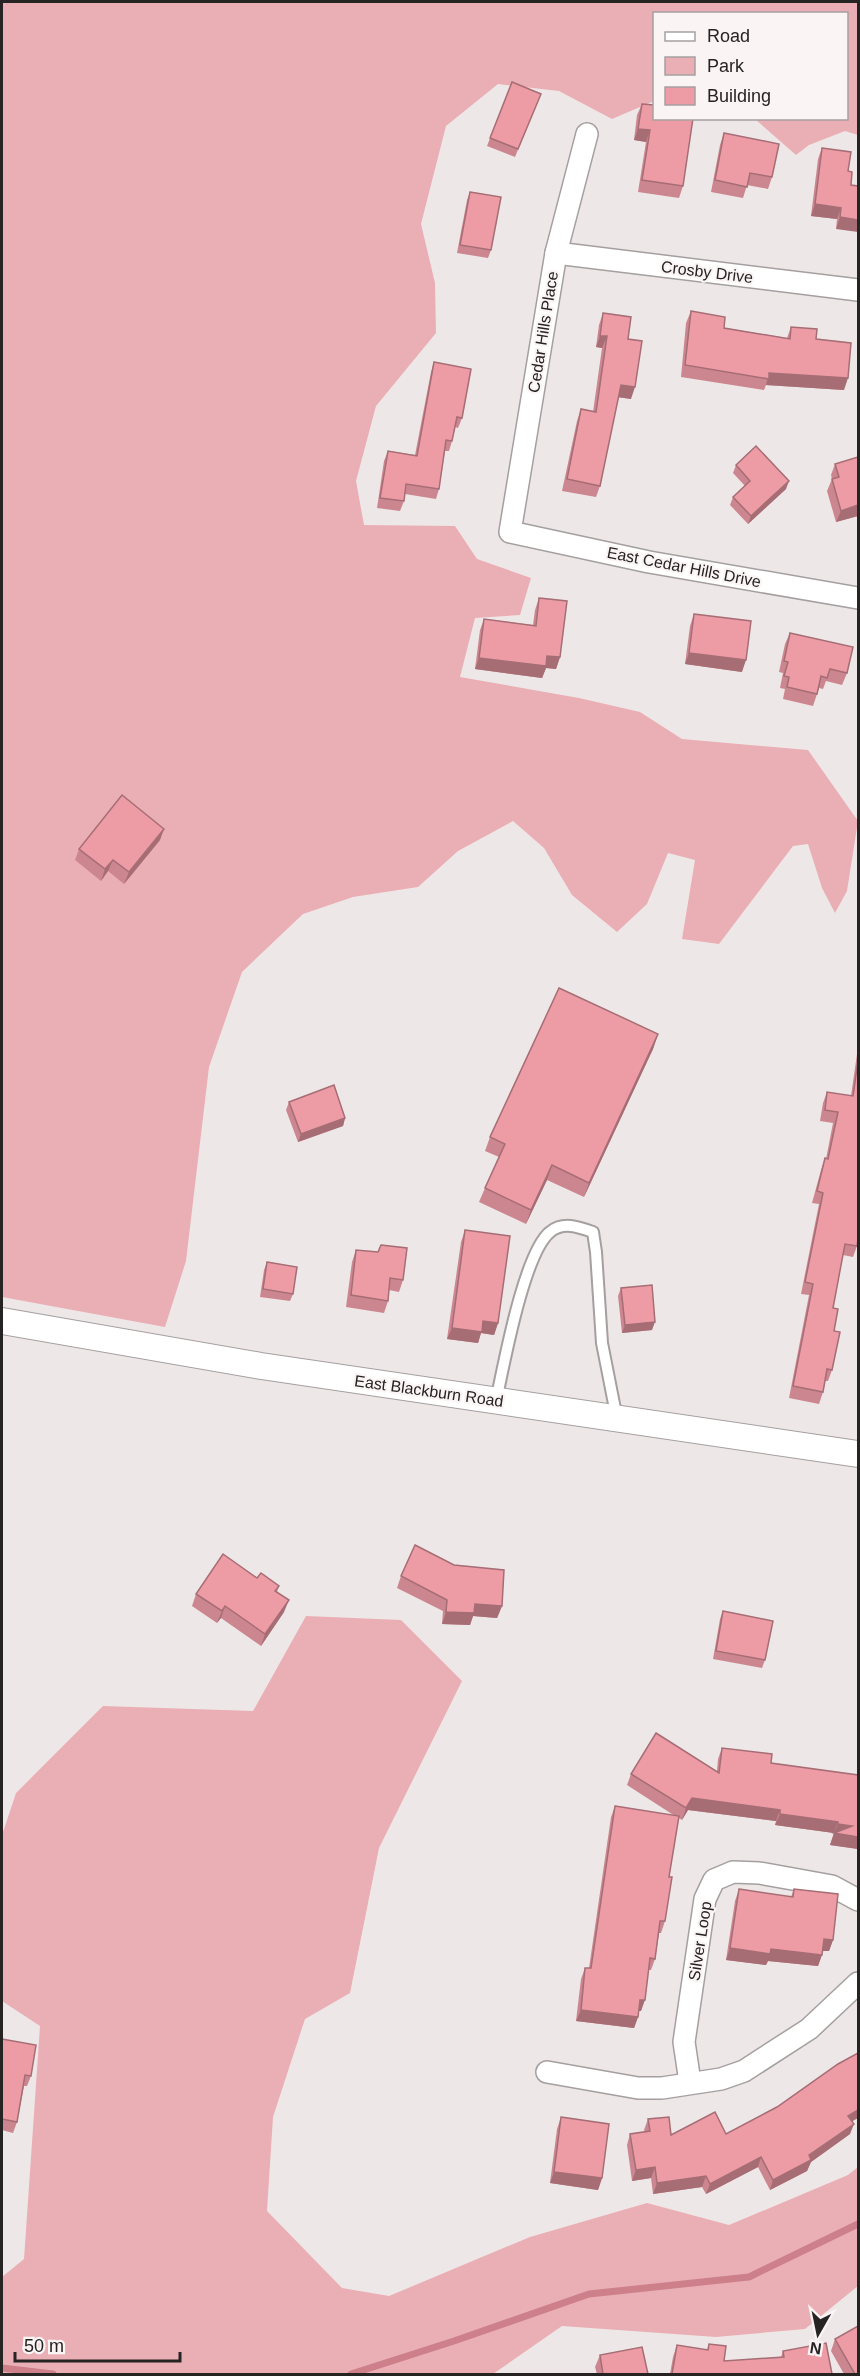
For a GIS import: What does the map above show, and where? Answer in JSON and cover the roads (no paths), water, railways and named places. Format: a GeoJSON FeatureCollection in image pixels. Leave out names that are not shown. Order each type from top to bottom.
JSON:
{"type":"FeatureCollection","features":[{"type":"Feature","properties":{"kind":"street","name":"Cedar Hills Place"},"geometry":{"type":"LineString","coordinates":[[510,532],[556,253],[587,134]]}},
{"type":"Feature","properties":{"kind":"street","name":"Crosby Drive"},"geometry":{"type":"LineString","coordinates":[[556,253],[858,290]]}},
{"type":"Feature","properties":{"kind":"street","name":"East Cedar Hills Drive"},"geometry":{"type":"LineString","coordinates":[[510,532],[649,562],[858,598]]}},
{"type":"Feature","properties":{"kind":"street","name":"East Blackburn Road"},"geometry":{"type":"LineString","coordinates":[[2,1321],[261,1366],[858,1454]]}},
{"type":"Feature","properties":{"kind":"street","name":"Silver Loop"},"geometry":{"type":"LineString","coordinates":[[690,2082],[684,2042],[705,1899],[714,1880],[733,1872],[759,1873],[832,1886],[858,1900]]}},
{"type":"Feature","properties":{"kind":"street"},"geometry":{"type":"LineString","coordinates":[[547,2072],[638,2088],[662,2088],[721,2079],[744,2071],[808,2029],[858,1983]]}},
{"type":"Feature","properties":{"kind":"lane"},"geometry":{"type":"LineString","coordinates":[[496,1401],[520,1296],[539,1243],[551,1231],[563,1225],[578,1227],[593,1232],[602,1343],[617,1419]]}},
{"type":"Feature","properties":{"kind":"waterway"},"geometry":{"type":"LineString","coordinates":[[351,2374],[589,2294],[749,2277],[858,2224]]}},
{"type":"Feature","properties":{"kind":"waterway"},"geometry":{"type":"LineString","coordinates":[[2,2368],[53,2374]]}}]}
